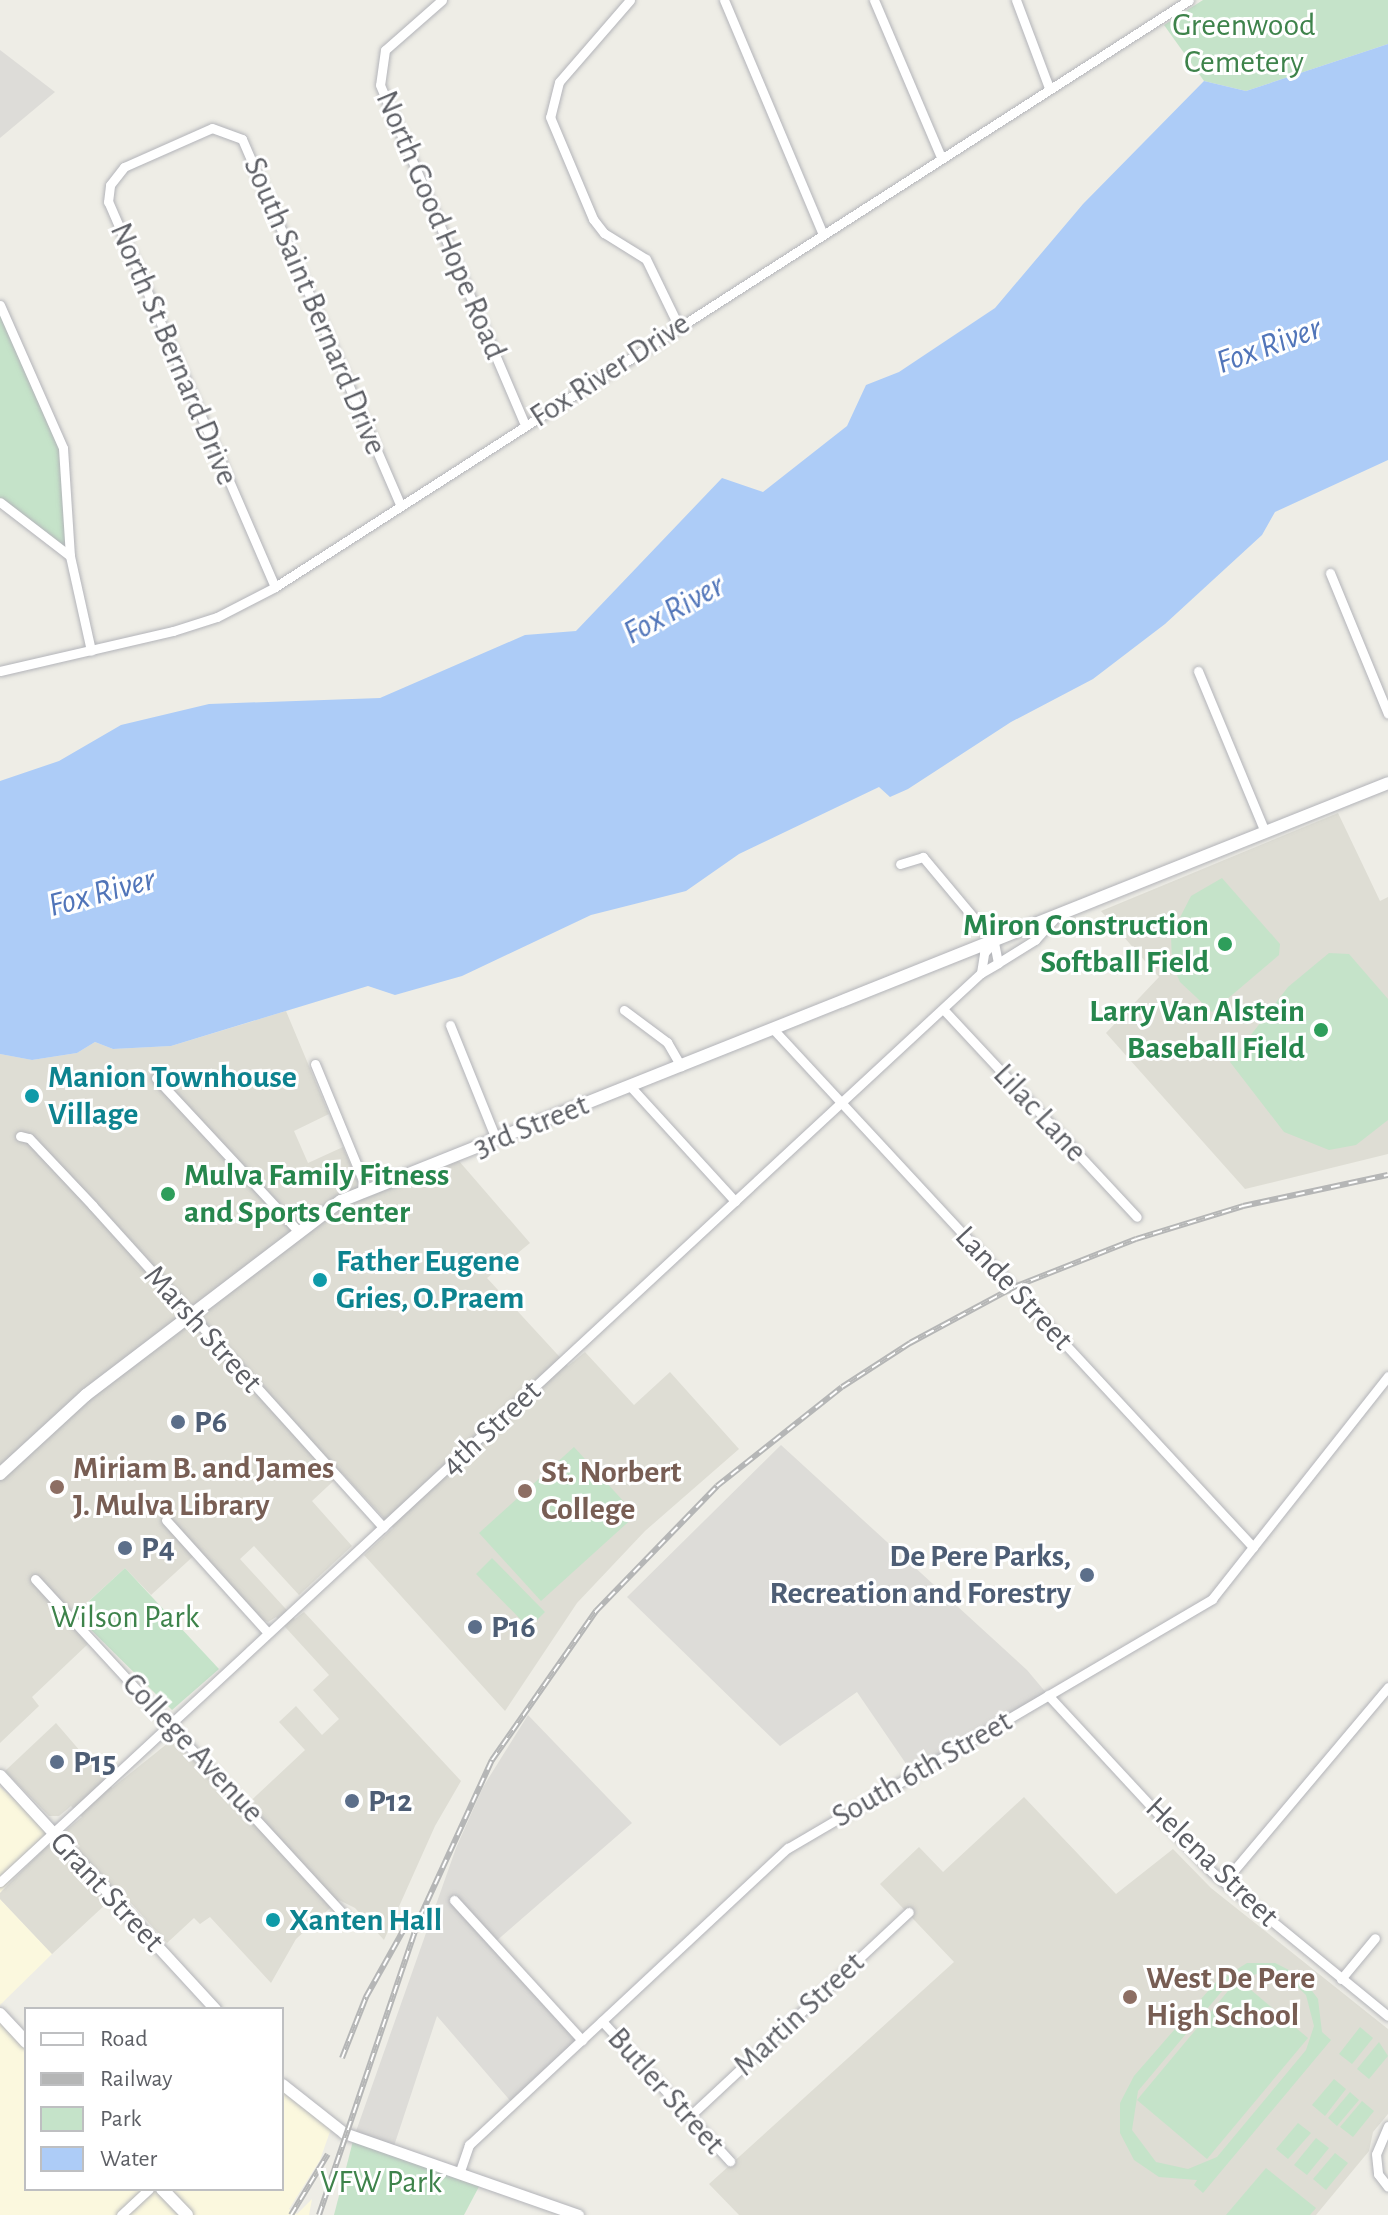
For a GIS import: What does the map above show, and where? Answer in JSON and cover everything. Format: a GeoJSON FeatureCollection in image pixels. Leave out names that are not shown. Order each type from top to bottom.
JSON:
{"type":"FeatureCollection","features":[{"type":"Feature","properties":{"kind":"main road","name":"3rd Street"},"geometry":{"type":"LineString","coordinates":[[0,1474],[57,1418],[190,1314],[298,1231],[367,1190],[1388,783]]}},
{"type":"Feature","properties":{"kind":"main road"},"geometry":{"type":"LineString","coordinates":[[0,2014],[24,2040]]}},
{"type":"Feature","properties":{"kind":"main road"},"geometry":{"type":"LineString","coordinates":[[164,2191],[187,2215]]}},
{"type":"Feature","properties":{"kind":"street","name":"North Good Hope Road"},"geometry":{"type":"LineString","coordinates":[[442,0],[385,50],[380,85],[525,425]]}},
{"type":"Feature","properties":{"kind":"street"},"geometry":{"type":"LineString","coordinates":[[630,0],[559,82],[550,117],[593,219],[604,233],[646,259],[678,325]]}},
{"type":"Feature","properties":{"kind":"street"},"geometry":{"type":"LineString","coordinates":[[724,0],[823,234]]}},
{"type":"Feature","properties":{"kind":"street"},"geometry":{"type":"LineString","coordinates":[[874,0],[941,157]]}},
{"type":"Feature","properties":{"kind":"street"},"geometry":{"type":"LineString","coordinates":[[1016,0],[1049,88]]}},
{"type":"Feature","properties":{"kind":"street","name":"Fox River Drive"},"geometry":{"type":"LineString","coordinates":[[0,671],[91,651],[217,617],[275,587],[678,325],[1189,0]]}},
{"type":"Feature","properties":{"kind":"street","name":"South Saint Bernard Drive"},"geometry":{"type":"LineString","coordinates":[[166,145],[219,127],[245,143],[401,506]]}},
{"type":"Feature","properties":{"kind":"street","name":"North St Bernard Drive"},"geometry":{"type":"LineString","coordinates":[[166,145],[115,175],[108,202],[275,587]]}},
{"type":"Feature","properties":{"kind":"street"},"geometry":{"type":"LineString","coordinates":[[0,305],[63,448],[70,556],[91,651]]}},
{"type":"Feature","properties":{"kind":"street"},"geometry":{"type":"LineString","coordinates":[[0,502],[70,556]]}},
{"type":"Feature","properties":{"kind":"street"},"geometry":{"type":"LineString","coordinates":[[1330,573],[1388,714]]}},
{"type":"Feature","properties":{"kind":"street"},"geometry":{"type":"LineString","coordinates":[[1198,671],[1265,832]]}},
{"type":"Feature","properties":{"kind":"street"},"geometry":{"type":"LineString","coordinates":[[900,864],[923,857],[994,942],[998,963]]}},
{"type":"Feature","properties":{"kind":"street","name":"4th Street"},"geometry":{"type":"LineString","coordinates":[[0,1882],[981,973],[1035,940],[1056,917]]}},
{"type":"Feature","properties":{"kind":"street","name":"4th Street"},"geometry":{"type":"LineString","coordinates":[[981,973],[984,953],[994,942]]}},
{"type":"Feature","properties":{"kind":"street","name":"Lilac Lane"},"geometry":{"type":"LineString","coordinates":[[943,1009],[1137,1217]]}},
{"type":"Feature","properties":{"kind":"street"},"geometry":{"type":"LineString","coordinates":[[624,1010],[671,1046],[681,1066]]}},
{"type":"Feature","properties":{"kind":"street"},"geometry":{"type":"LineString","coordinates":[[450,1025],[496,1139]]}},
{"type":"Feature","properties":{"kind":"street","name":"Lande Street"},"geometry":{"type":"LineString","coordinates":[[774,1030],[1253,1547]]}},
{"type":"Feature","properties":{"kind":"street"},"geometry":{"type":"LineString","coordinates":[[315,1064],[367,1190]]}},
{"type":"Feature","properties":{"kind":"street"},"geometry":{"type":"LineString","coordinates":[[156,1078],[298,1231]]}},
{"type":"Feature","properties":{"kind":"street"},"geometry":{"type":"LineString","coordinates":[[630,1086],[735,1201]]}},
{"type":"Feature","properties":{"kind":"street","name":"Marsh Street"},"geometry":{"type":"LineString","coordinates":[[20,1136],[29,1138],[383,1527]]}},
{"type":"Feature","properties":{"kind":"street","name":"South 6th Street"},"geometry":{"type":"LineString","coordinates":[[460,2171],[469,2145],[788,1848],[1212,1599],[1388,1376]]}},
{"type":"Feature","properties":{"kind":"street"},"geometry":{"type":"LineString","coordinates":[[166,1520],[268,1633]]}},
{"type":"Feature","properties":{"kind":"street","name":"College Avenue"},"geometry":{"type":"LineString","coordinates":[[35,1579],[171,1722],[349,1920]]}},
{"type":"Feature","properties":{"kind":"street"},"geometry":{"type":"LineString","coordinates":[[1224,1882],[1388,1687]]}},
{"type":"Feature","properties":{"kind":"street","name":"Helena Street"},"geometry":{"type":"LineString","coordinates":[[1048,1695],[1224,1882],[1388,2016]]}},
{"type":"Feature","properties":{"kind":"street","name":"Grant Street"},"geometry":{"type":"LineString","coordinates":[[0,1775],[213,2007]]}},
{"type":"Feature","properties":{"kind":"street","name":"Butler Street"},"geometry":{"type":"LineString","coordinates":[[454,1900],[582,2040]]}},
{"type":"Feature","properties":{"kind":"street","name":"Martin Street"},"geometry":{"type":"LineString","coordinates":[[690,2116],[909,1912]]}},
{"type":"Feature","properties":{"kind":"street"},"geometry":{"type":"LineString","coordinates":[[1341,1979],[1375,1938]]}},
{"type":"Feature","properties":{"kind":"street","name":"Butler Street"},"geometry":{"type":"LineString","coordinates":[[602,2021],[730,2161]]}},
{"type":"Feature","properties":{"kind":"street"},"geometry":{"type":"LineString","coordinates":[[284,2086],[344,2133],[460,2171],[578,2215]]}},
{"type":"Feature","properties":{"kind":"street"},"geometry":{"type":"LineString","coordinates":[[1388,2126],[1380,2136],[1378,2174],[1388,2187]]}},
{"type":"Feature","properties":{"kind":"street"},"geometry":{"type":"LineString","coordinates":[[121,2215],[147,2191]]}},
{"type":"Feature","properties":{"kind":"shaded area"},"geometry":{"type":"Polygon","coordinates":[[[0,50],[55,92],[0,138],[0,50]]]}},
{"type":"Feature","properties":{"kind":"shaded area"},"geometry":{"type":"Polygon","coordinates":[[[1338,813],[1380,901],[1388,897],[1388,1154],[1245,1189],[1106,1033],[1159,977],[1101,911],[1338,813]]]}},
{"type":"Feature","properties":{"kind":"shaded area","name":"St. Norbert College"},"geometry":{"type":"Polygon","coordinates":[[[286,1011],[329,1114],[294,1131],[308,1163],[343,1147],[365,1198],[459,1161],[530,1243],[487,1278],[568,1366],[585,1352],[634,1405],[670,1372],[739,1449],[645,1531],[577,1603],[505,1711],[364,1555],[393,1528],[342,1473],[312,1501],[352,1546],[299,1595],[254,1546],[240,1559],[295,1619],[304,1612],[461,1781],[435,1826],[384,1940],[355,1908],[339,1900],[296,1939],[271,1983],[210,1917],[200,1924],[194,1918],[167,1943],[120,1891],[52,1954],[0,1899],[0,1893],[48,1845],[55,1846],[65,1860],[80,1846],[65,1831],[82,1817],[71,1806],[59,1816],[49,1816],[5,1771],[56,1723],[112,1788],[173,1739],[241,1810],[305,1750],[279,1722],[296,1706],[322,1735],[339,1719],[313,1690],[329,1675],[276,1617],[268,1622],[259,1618],[199,1551],[151,1595],[125,1568],[67,1621],[88,1644],[32,1697],[39,1706],[0,1743],[0,1054],[32,1060],[77,1053],[95,1042],[113,1049],[171,1046],[286,1011]]]}},
{"type":"Feature","properties":{"kind":"shaded area"},"geometry":{"type":"Polygon","coordinates":[[[781,1445],[1027,1670],[1048,1695],[913,1774],[857,1692],[780,1746],[627,1597],[781,1445]]]}},
{"type":"Feature","properties":{"kind":"shaded area"},"geometry":{"type":"Polygon","coordinates":[[[528,1715],[632,1823],[494,1943],[582,2040],[513,2104],[437,2016],[393,2149],[354,2137],[456,1848],[483,1787],[528,1715]]]}},
{"type":"Feature","properties":{"kind":"shaded area"},"geometry":{"type":"Polygon","coordinates":[[[0,1787],[53,1833],[0,1893],[0,1787]]]}},
{"type":"Feature","properties":{"kind":"shaded area","name":"West De Pere High School"},"geometry":{"type":"Polygon","coordinates":[[[1024,1797],[1116,1894],[1173,1849],[1211,1888],[1388,2029],[1388,2114],[1373,2132],[1369,2151],[1316,2215],[739,2215],[709,2184],[954,1962],[880,1884],[919,1847],[943,1872],[1024,1797]]]}},
{"type":"Feature","properties":{"kind":"shaded area"},"geometry":{"type":"Polygon","coordinates":[[[0,1899],[52,1954],[0,2005],[0,1899]]]}},
{"type":"Feature","properties":{"kind":"shaded area"},"geometry":{"type":"Polygon","coordinates":[[[0,2014],[24,2040],[24,2191],[284,2191],[284,2086],[332,2126],[320,2160],[289,2209],[297,2214],[312,2199],[309,2215],[0,2215],[0,2014]]]}},
{"type":"Feature","properties":{"kind":"green space","name":"Greenwood Cemetery"},"geometry":{"type":"Polygon","coordinates":[[[1203,0],[1388,0],[1388,44],[1246,91],[1204,81],[1164,25],[1203,0]]]}},
{"type":"Feature","properties":{"kind":"green space"},"geometry":{"type":"Polygon","coordinates":[[[0,305],[63,448],[70,556],[0,502],[0,305]]]}},
{"type":"Feature","properties":{"kind":"green space","name":"Miron Construction Softball Field"},"geometry":{"type":"Polygon","coordinates":[[[1222,878],[1280,944],[1279,955],[1212,1012],[1180,982],[1172,964],[1171,935],[1191,896],[1222,878]]]}},
{"type":"Feature","properties":{"kind":"green space","name":"Larry Van Alstein Baseball Field"},"geometry":{"type":"Polygon","coordinates":[[[1329,953],[1349,954],[1388,999],[1388,1120],[1356,1145],[1329,1150],[1284,1132],[1230,1062],[1288,987],[1329,953]]]}},
{"type":"Feature","properties":{"kind":"green space"},"geometry":{"type":"Polygon","coordinates":[[[574,1447],[636,1515],[541,1601],[479,1533],[574,1447]]]}},
{"type":"Feature","properties":{"kind":"green space"},"geometry":{"type":"Polygon","coordinates":[[[492,1558],[545,1612],[529,1628],[476,1574],[492,1558]]]}},
{"type":"Feature","properties":{"kind":"green space","name":"Wilson Park"},"geometry":{"type":"Polygon","coordinates":[[[125,1568],[219,1669],[172,1710],[75,1614],[125,1568]]]}},
{"type":"Feature","properties":{"kind":"green space"},"geometry":{"type":"Polygon","coordinates":[[[1247,1963],[1275,1963],[1301,1976],[1318,1999],[1322,2032],[1331,2040],[1203,2193],[1194,2185],[1197,2180],[1159,2177],[1134,2160],[1120,2133],[1120,2103],[1134,2076],[1215,1983],[1247,1963]],[[1265,1971],[1228,1984],[1138,2091],[1132,2130],[1156,2162],[1188,2169],[1217,2157],[1306,2050],[1314,2026],[1306,1995],[1288,1978],[1265,1971]]]}},
{"type":"Feature","properties":{"kind":"green space"},"geometry":{"type":"Polygon","coordinates":[[[1238,1979],[1308,2038],[1207,2159],[1137,2100],[1238,1979]]]}},
{"type":"Feature","properties":{"kind":"green space"},"geometry":{"type":"Polygon","coordinates":[[[1360,2027],[1373,2038],[1352,2064],[1339,2054],[1360,2027]]]}},
{"type":"Feature","properties":{"kind":"green space"},"geometry":{"type":"Polygon","coordinates":[[[1379,2042],[1388,2056],[1369,2079],[1357,2069],[1379,2042]]]}},
{"type":"Feature","properties":{"kind":"green space"},"geometry":{"type":"Polygon","coordinates":[[[1334,2079],[1346,2089],[1325,2116],[1312,2105],[1334,2079]]]}},
{"type":"Feature","properties":{"kind":"green space"},"geometry":{"type":"Polygon","coordinates":[[[1350,2092],[1359,2100],[1337,2126],[1328,2118],[1350,2092]]]}},
{"type":"Feature","properties":{"kind":"green space"},"geometry":{"type":"Polygon","coordinates":[[[1362,2101],[1374,2111],[1353,2137],[1340,2127],[1362,2101]]]}},
{"type":"Feature","properties":{"kind":"green space"},"geometry":{"type":"Polygon","coordinates":[[[1298,2123],[1311,2133],[1288,2159],[1276,2149],[1298,2123]]]}},
{"type":"Feature","properties":{"kind":"green space","name":"VFW Park"},"geometry":{"type":"Polygon","coordinates":[[[354,2137],[483,2179],[464,2215],[334,2215],[354,2137]]]}},
{"type":"Feature","properties":{"kind":"green space"},"geometry":{"type":"Polygon","coordinates":[[[1316,2138],[1329,2148],[1307,2175],[1294,2165],[1316,2138]]]}},
{"type":"Feature","properties":{"kind":"green space"},"geometry":{"type":"Polygon","coordinates":[[[1335,2153],[1348,2163],[1326,2190],[1313,2179],[1335,2153]]]}},
{"type":"Feature","properties":{"kind":"green space"},"geometry":{"type":"Polygon","coordinates":[[[1266,2168],[1316,2208],[1310,2215],[1226,2215],[1266,2168]]]}},
{"type":"Feature","properties":{"kind":"water","name":"Fox River"},"geometry":{"type":"Polygon","coordinates":[[[1388,44],[1388,460],[1275,512],[1262,535],[1165,624],[1093,679],[1011,722],[908,789],[890,797],[879,787],[739,854],[686,891],[591,915],[462,976],[395,995],[368,986],[171,1046],[113,1049],[95,1042],[77,1053],[32,1060],[0,1054],[0,781],[59,761],[121,725],[209,704],[380,698],[525,635],[576,631],[722,478],[763,492],[847,426],[866,385],[899,372],[995,308],[1083,204],[1204,81],[1246,91],[1388,44]]]}},
{"type":"Feature","properties":{"kind":"railway"},"geometry":{"type":"LineString","coordinates":[[319,2215],[420,1917],[492,1760],[596,1611],[717,1486],[842,1387],[910,1343],[1014,1287],[1136,1239],[1243,1206],[1388,1175]]}},
{"type":"Feature","properties":{"kind":"railway"},"geometry":{"type":"LineString","coordinates":[[342,2058],[366,1997],[409,1920]]}},
{"type":"Feature","properties":{"kind":"railway"},"geometry":{"type":"LineString","coordinates":[[291,2215],[328,2154]]}},
{"type":"Feature","properties":{"kind":"place","name":"Miron Construction Softball Field"},"geometry":{"type":"Point","coordinates":[1225,944]}},
{"type":"Feature","properties":{"kind":"place","name":"Larry Van Alstein Baseball Field"},"geometry":{"type":"Point","coordinates":[1321,1030]}},
{"type":"Feature","properties":{"kind":"place","name":"Manion Townhouse Village"},"geometry":{"type":"Point","coordinates":[32,1096]}},
{"type":"Feature","properties":{"kind":"place","name":"Mulva Family Fitness and Sports Center"},"geometry":{"type":"Point","coordinates":[168,1194]}},
{"type":"Feature","properties":{"kind":"place","name":"Father Eugene Gries, O.Praem"},"geometry":{"type":"Point","coordinates":[320,1280]}},
{"type":"Feature","properties":{"kind":"place","name":"P6"},"geometry":{"type":"Point","coordinates":[178,1422]}},
{"type":"Feature","properties":{"kind":"place","name":"Miriam B. and James J. Mulva Library"},"geometry":{"type":"Point","coordinates":[57,1487]}},
{"type":"Feature","properties":{"kind":"place","name":"St. Norbert College"},"geometry":{"type":"Point","coordinates":[525,1491]}},
{"type":"Feature","properties":{"kind":"place","name":"P4"},"geometry":{"type":"Point","coordinates":[125,1548]}},
{"type":"Feature","properties":{"kind":"place","name":"De Pere Parks, Recreation and Forestry"},"geometry":{"type":"Point","coordinates":[1087,1575]}},
{"type":"Feature","properties":{"kind":"place","name":"P16"},"geometry":{"type":"Point","coordinates":[475,1627]}},
{"type":"Feature","properties":{"kind":"place","name":"P15"},"geometry":{"type":"Point","coordinates":[57,1762]}},
{"type":"Feature","properties":{"kind":"place","name":"P12"},"geometry":{"type":"Point","coordinates":[352,1801]}},
{"type":"Feature","properties":{"kind":"place","name":"Xanten Hall"},"geometry":{"type":"Point","coordinates":[273,1920]}},
{"type":"Feature","properties":{"kind":"place","name":"West De Pere High School"},"geometry":{"type":"Point","coordinates":[1130,1997]}}]}
